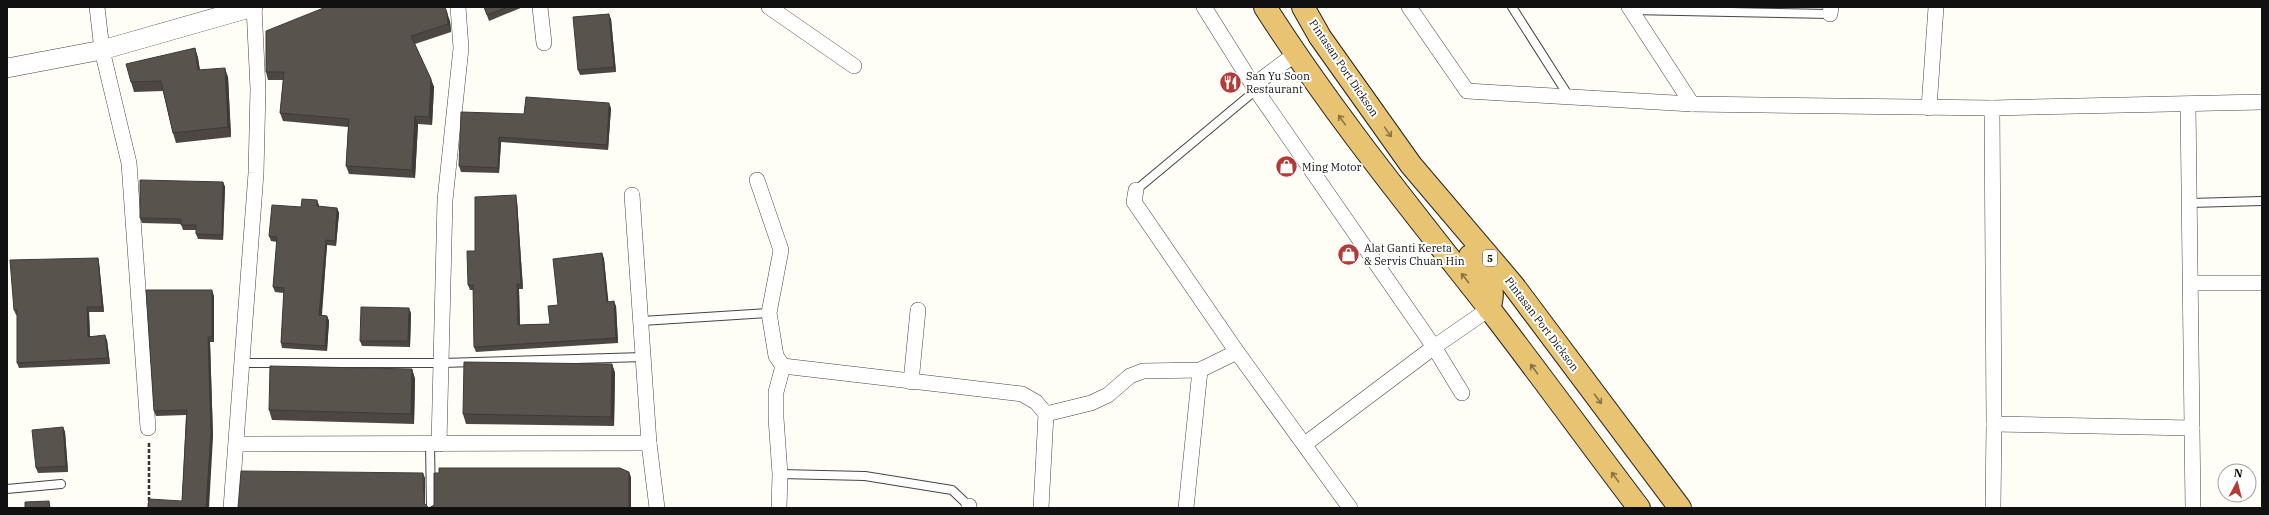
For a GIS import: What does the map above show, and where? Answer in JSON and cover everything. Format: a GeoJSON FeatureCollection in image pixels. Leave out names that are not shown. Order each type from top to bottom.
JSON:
{"type":"FeatureCollection","features":[{"type":"Feature","properties":{"kind":"highway"},"geometry":{"type":"LineString","coordinates":[[1265,7],[1295,54],[1344,123],[1489,309],[1639,508]]}},
{"type":"Feature","properties":{"kind":"highway","name":"Pintasan Port Dickson"},"geometry":{"type":"LineString","coordinates":[[1303,7],[1320,37],[1411,165],[1513,285],[1680,508]]}},
{"type":"Feature","properties":{"kind":"highway"},"geometry":{"type":"LineString","coordinates":[[1411,165],[1436,212],[1490,281],[1494,295],[1489,309]]}},
{"type":"Feature","properties":{"kind":"highway"},"geometry":{"type":"LineString","coordinates":[[1489,309],[1502,304],[1514,308],[1583,379]]}},
{"type":"Feature","properties":{"kind":"street"},"geometry":{"type":"LineString","coordinates":[[97,7],[102,50],[129,163],[148,428]]}},
{"type":"Feature","properties":{"kind":"street"},"geometry":{"type":"LineString","coordinates":[[7,68],[102,50],[254,7],[258,89],[256,173],[231,508]]}},
{"type":"Feature","properties":{"kind":"street"},"geometry":{"type":"LineString","coordinates":[[434,444],[442,363],[445,200],[462,48],[458,7]]}},
{"type":"Feature","properties":{"kind":"street"},"geometry":{"type":"LineString","coordinates":[[540,7],[544,43]]}},
{"type":"Feature","properties":{"kind":"street"},"geometry":{"type":"LineString","coordinates":[[769,7],[854,66]]}},
{"type":"Feature","properties":{"kind":"street"},"geometry":{"type":"LineString","coordinates":[[1204,7],[1256,90],[1434,347],[1462,393]]}},
{"type":"Feature","properties":{"kind":"street"},"geometry":{"type":"LineString","coordinates":[[1409,7],[1467,91],[1692,104],[1929,108],[2262,102]]}},
{"type":"Feature","properties":{"kind":"street"},"geometry":{"type":"LineString","coordinates":[[1929,108],[1936,7]]}},
{"type":"Feature","properties":{"kind":"street"},"geometry":{"type":"LineString","coordinates":[[1630,9],[1692,104]]}},
{"type":"Feature","properties":{"kind":"street"},"geometry":{"type":"LineString","coordinates":[[1256,90],[1262,78],[1295,54]]}},
{"type":"Feature","properties":{"kind":"street"},"geometry":{"type":"LineString","coordinates":[[2188,104],[2194,508]]}},
{"type":"Feature","properties":{"kind":"street"},"geometry":{"type":"LineString","coordinates":[[1992,108],[1994,424],[1993,508]]}},
{"type":"Feature","properties":{"kind":"street"},"geometry":{"type":"LineString","coordinates":[[757,180],[780,250],[769,313],[776,356],[783,366],[1022,394],[1036,402],[1046,414],[1041,508]]}},
{"type":"Feature","properties":{"kind":"street"},"geometry":{"type":"LineString","coordinates":[[1136,190],[1134,202],[1237,352],[1350,508]]}},
{"type":"Feature","properties":{"kind":"street"},"geometry":{"type":"LineString","coordinates":[[632,195],[650,443],[657,508]]}},
{"type":"Feature","properties":{"kind":"street"},"geometry":{"type":"LineString","coordinates":[[2191,283],[2262,283]]}},
{"type":"Feature","properties":{"kind":"street"},"geometry":{"type":"LineString","coordinates":[[1305,444],[1434,347],[1489,309]]}},
{"type":"Feature","properties":{"kind":"street"},"geometry":{"type":"LineString","coordinates":[[911,382],[918,310]]}},
{"type":"Feature","properties":{"kind":"street"},"geometry":{"type":"LineString","coordinates":[[1046,414],[1091,403],[1108,395],[1130,376],[1144,371],[1200,370],[1237,352]]}},
{"type":"Feature","properties":{"kind":"street"},"geometry":{"type":"LineString","coordinates":[[779,508],[780,474],[776,418],[776,392],[783,366]]}},
{"type":"Feature","properties":{"kind":"street"},"geometry":{"type":"LineString","coordinates":[[1186,508],[1200,370]]}},
{"type":"Feature","properties":{"kind":"street"},"geometry":{"type":"LineString","coordinates":[[1994,424],[2192,428]]}},
{"type":"Feature","properties":{"kind":"street"},"geometry":{"type":"LineString","coordinates":[[236,444],[650,443]]}},
{"type":"Feature","properties":{"kind":"lane"},"geometry":{"type":"LineString","coordinates":[[1512,7],[1568,96]]}},
{"type":"Feature","properties":{"kind":"lane"},"geometry":{"type":"LineString","coordinates":[[1630,9],[1830,11]]}},
{"type":"Feature","properties":{"kind":"lane"},"geometry":{"type":"LineString","coordinates":[[1136,190],[1256,90]]}},
{"type":"Feature","properties":{"kind":"lane"},"geometry":{"type":"LineString","coordinates":[[2190,203],[2262,200]]}},
{"type":"Feature","properties":{"kind":"lane"},"geometry":{"type":"LineString","coordinates":[[642,321],[769,313]]}},
{"type":"Feature","properties":{"kind":"lane"},"geometry":{"type":"LineString","coordinates":[[242,363],[442,363],[644,357]]}},
{"type":"Feature","properties":{"kind":"lane"},"geometry":{"type":"LineString","coordinates":[[431,508],[434,444]]}},
{"type":"Feature","properties":{"kind":"lane"},"geometry":{"type":"LineString","coordinates":[[780,474],[865,476],[952,490],[969,507]]}},
{"type":"Feature","properties":{"kind":"lane"},"geometry":{"type":"LineString","coordinates":[[7,489],[61,484]]}},
{"type":"Feature","properties":{"kind":"path"},"geometry":{"type":"LineString","coordinates":[[148,428],[149,508]]}},
{"type":"Feature","properties":{"kind":"building"},"geometry":{"type":"Polygon","coordinates":[[[326,7],[445,7],[448,24],[411,36],[431,79],[429,117],[415,116],[412,170],[346,166],[349,119],[280,113],[284,72],[266,72],[266,31],[326,7]]]}},
{"type":"Feature","properties":{"kind":"building"},"geometry":{"type":"Polygon","coordinates":[[[484,7],[508,7],[487,15],[484,7]]]}},
{"type":"Feature","properties":{"kind":"building"},"geometry":{"type":"Polygon","coordinates":[[[609,14],[614,67],[578,70],[573,17],[609,14]]]}},
{"type":"Feature","properties":{"kind":"building"},"geometry":{"type":"Polygon","coordinates":[[[195,48],[198,70],[225,68],[228,127],[173,133],[161,81],[131,82],[126,64],[195,48]]]}},
{"type":"Feature","properties":{"kind":"building"},"geometry":{"type":"Polygon","coordinates":[[[526,97],[609,103],[607,145],[499,137],[498,168],[459,166],[461,112],[524,114],[526,97]]]}},
{"type":"Feature","properties":{"kind":"building"},"geometry":{"type":"Polygon","coordinates":[[[140,180],[223,182],[222,235],[196,234],[196,225],[181,225],[181,219],[140,218],[140,180]]]}},
{"type":"Feature","properties":{"kind":"building"},"geometry":{"type":"Polygon","coordinates":[[[516,195],[521,284],[517,284],[518,325],[550,324],[548,306],[558,305],[553,259],[602,253],[607,302],[614,301],[616,338],[474,347],[473,285],[468,285],[467,251],[475,251],[475,197],[516,195]]]}},
{"type":"Feature","properties":{"kind":"building"},"geometry":{"type":"Polygon","coordinates":[[[302,199],[317,200],[317,206],[337,208],[335,241],[326,240],[319,315],[327,316],[325,346],[281,343],[284,288],[273,287],[277,237],[269,236],[272,205],[301,207],[302,199]]]}},
{"type":"Feature","properties":{"kind":"building"},"geometry":{"type":"Polygon","coordinates":[[[98,258],[102,307],[87,307],[88,337],[105,335],[108,358],[17,363],[17,310],[14,310],[10,260],[98,258]]]}},
{"type":"Feature","properties":{"kind":"building"},"geometry":{"type":"Polygon","coordinates":[[[146,290],[212,290],[212,337],[208,337],[211,432],[206,508],[148,508],[149,499],[182,501],[187,410],[154,411],[146,290]]]}},
{"type":"Feature","properties":{"kind":"building"},"geometry":{"type":"Polygon","coordinates":[[[361,307],[409,308],[408,341],[360,341],[361,307]]]}},
{"type":"Feature","properties":{"kind":"building"},"geometry":{"type":"Polygon","coordinates":[[[464,362],[612,364],[611,417],[463,414],[464,362]]]}},
{"type":"Feature","properties":{"kind":"building"},"geometry":{"type":"Polygon","coordinates":[[[270,366],[412,369],[411,414],[269,410],[270,366]]]}},
{"type":"Feature","properties":{"kind":"building"},"geometry":{"type":"Polygon","coordinates":[[[63,427],[66,466],[36,468],[32,430],[63,427]]]}},
{"type":"Feature","properties":{"kind":"building"},"geometry":{"type":"Polygon","coordinates":[[[439,468],[620,468],[629,472],[629,508],[429,508],[434,505],[434,473],[439,473],[439,468]]]}},
{"type":"Feature","properties":{"kind":"building"},"geometry":{"type":"Polygon","coordinates":[[[241,471],[423,473],[424,503],[429,508],[238,508],[241,471]]]}},
{"type":"Feature","properties":{"kind":"building"},"geometry":{"type":"Polygon","coordinates":[[[49,501],[50,508],[25,508],[25,502],[49,501]]]}},
{"type":"Feature","properties":{"kind":"place","name":"San Yu Soon Restaurant"},"geometry":{"type":"Point","coordinates":[1231,82]}},
{"type":"Feature","properties":{"kind":"place","name":"Ming Motor"},"geometry":{"type":"Point","coordinates":[1287,167]}},
{"type":"Feature","properties":{"kind":"place","name":"Alat Ganti Kereta & Servis Chuan Hin"},"geometry":{"type":"Point","coordinates":[1348,254]}}]}
